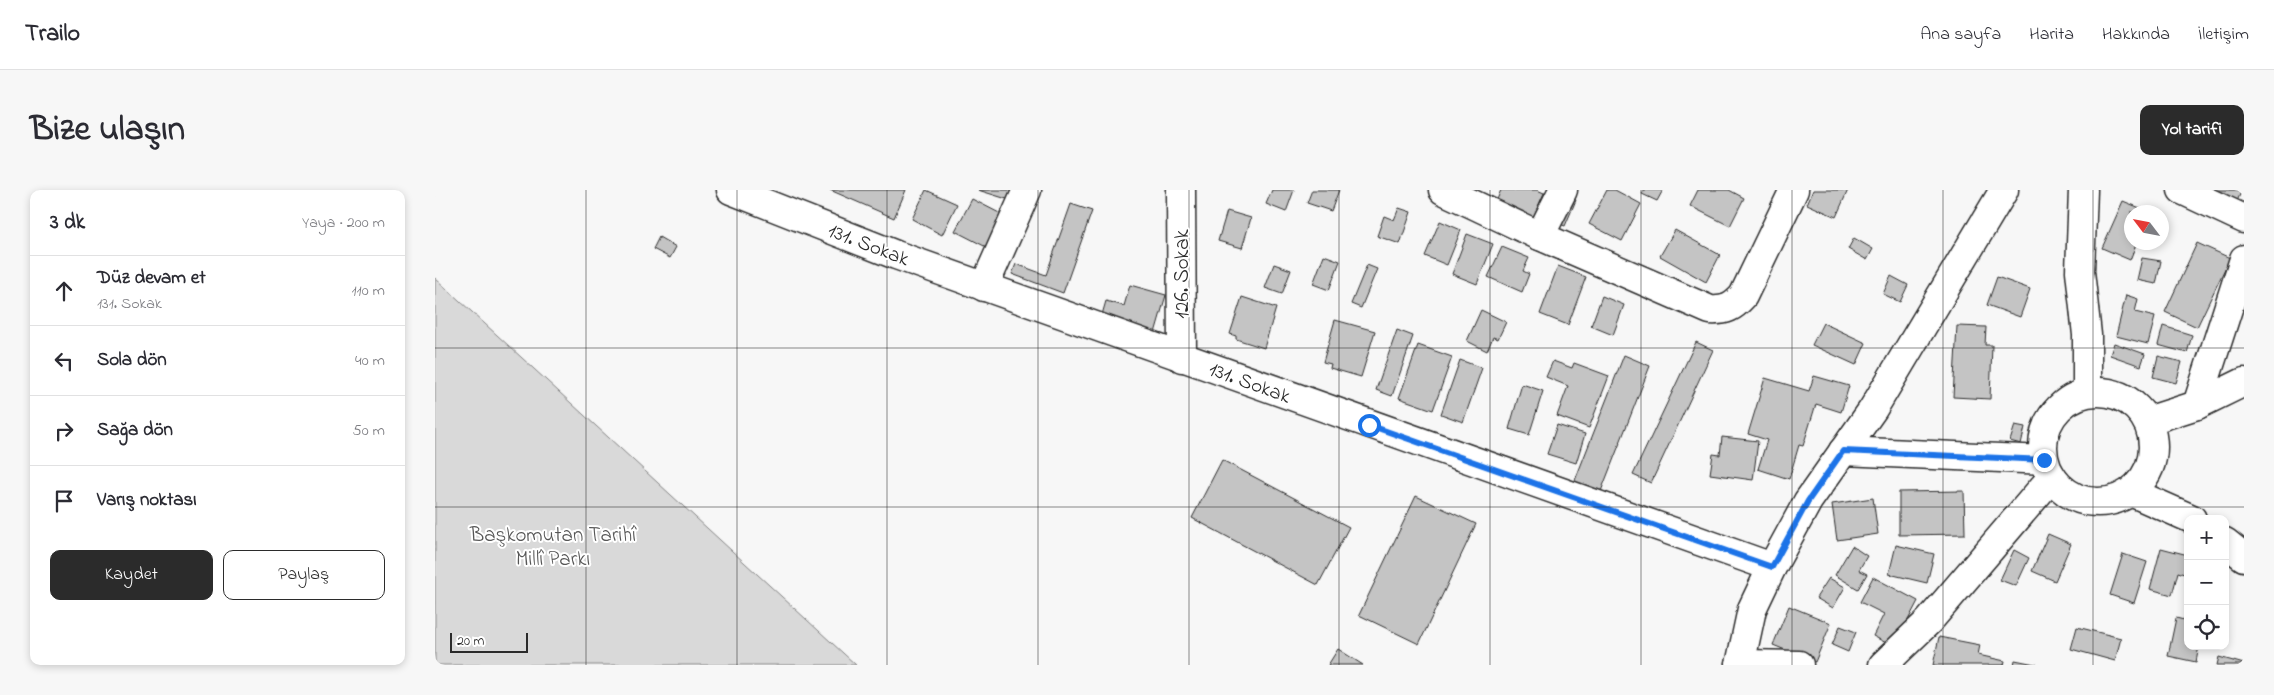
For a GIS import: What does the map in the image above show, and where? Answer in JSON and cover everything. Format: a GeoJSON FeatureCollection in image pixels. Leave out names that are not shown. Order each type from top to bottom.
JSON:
{"type":"FeatureCollection","features":[{"type":"Feature","properties":{"kind":"street","name":"131. Sokak"},"geometry":{"type":"LineString","coordinates":[[731,190],[896,255],[984,287],[1772,567]]}},
{"type":"Feature","properties":{"kind":"street"},"geometry":{"type":"LineString","coordinates":[[984,287],[1027,190]]}},
{"type":"Feature","properties":{"kind":"street","name":"126. Sokak"},"geometry":{"type":"LineString","coordinates":[[1181,190],[1182,358]]}},
{"type":"Feature","properties":{"kind":"street"},"geometry":{"type":"LineString","coordinates":[[1443,190],[1540,236],[1710,310],[1722,311],[1734,306],[1743,296],[1794,190]]}},
{"type":"Feature","properties":{"kind":"street"},"geometry":{"type":"LineString","coordinates":[[1540,236],[1563,190]]}},
{"type":"Feature","properties":{"kind":"street"},"geometry":{"type":"LineString","coordinates":[[1799,665],[1740,664],[1752,609],[1772,567],[1808,501],[1873,409],[2004,190]]}},
{"type":"Feature","properties":{"kind":"street"},"geometry":{"type":"LineString","coordinates":[[2083,190],[2081,271],[2087,335],[2087,392]]}},
{"type":"Feature","properties":{"kind":"street"},"geometry":{"type":"LineString","coordinates":[[2182,190],[2244,219]]}},
{"type":"Feature","properties":{"kind":"street"},"geometry":{"type":"LineString","coordinates":[[2197,405],[2244,259]]}},
{"type":"Feature","properties":{"kind":"street"},"geometry":{"type":"LineString","coordinates":[[2147,421],[2197,405],[2244,382]]}},
{"type":"Feature","properties":{"kind":"street"},"geometry":{"type":"LineString","coordinates":[[2087,392],[2105,392],[2122,396],[2137,406],[2147,421],[2153,436],[2152,459],[2143,481],[2131,492],[2115,500],[2097,503],[2079,500],[2063,491],[2048,468],[2043,442],[2047,425],[2057,410],[2070,398],[2087,392]]}},
{"type":"Feature","properties":{"kind":"street"},"geometry":{"type":"LineString","coordinates":[[1843,451],[2048,468]]}},
{"type":"Feature","properties":{"kind":"street"},"geometry":{"type":"LineString","coordinates":[[1883,665],[1929,621],[2048,468]]}},
{"type":"Feature","properties":{"kind":"street"},"geometry":{"type":"LineString","coordinates":[[2131,492],[2184,515]]}},
{"type":"Feature","properties":{"kind":"street"},"geometry":{"type":"LineString","coordinates":[[2229,545],[2244,557]]}},
{"type":"Feature","properties":{"kind":"green space","name":"Başkomutan Tarihî Millî Parkı"},"geometry":{"type":"Polygon","coordinates":[[[435,278],[856,665],[435,665],[435,278]]]}},
{"type":"Feature","properties":{"kind":"building"},"geometry":{"type":"Polygon","coordinates":[[[830,190],[906,190],[894,218],[830,190]]]}},
{"type":"Feature","properties":{"kind":"building"},"geometry":{"type":"Polygon","coordinates":[[[926,190],[957,204],[942,235],[912,219],[926,190]]]}},
{"type":"Feature","properties":{"kind":"building"},"geometry":{"type":"Polygon","coordinates":[[[978,190],[1013,190],[1010,200],[978,190]]]}},
{"type":"Feature","properties":{"kind":"building"},"geometry":{"type":"Polygon","coordinates":[[[1272,190],[1294,190],[1286,212],[1266,204],[1272,190]]]}},
{"type":"Feature","properties":{"kind":"building"},"geometry":{"type":"Polygon","coordinates":[[[1312,190],[1339,190],[1331,211],[1307,203],[1312,190]]]}},
{"type":"Feature","properties":{"kind":"building"},"geometry":{"type":"Polygon","coordinates":[[[1501,190],[1537,190],[1544,193],[1533,218],[1496,202],[1501,190]]]}},
{"type":"Feature","properties":{"kind":"building"},"geometry":{"type":"Polygon","coordinates":[[[1607,190],[1615,190],[1641,204],[1622,241],[1589,224],[1607,190]]]}},
{"type":"Feature","properties":{"kind":"building"},"geometry":{"type":"Polygon","coordinates":[[[1644,190],[1663,190],[1657,201],[1642,194],[1644,190]]]}},
{"type":"Feature","properties":{"kind":"building"},"geometry":{"type":"Polygon","coordinates":[[[1698,190],[1729,190],[1744,198],[1730,226],[1690,206],[1698,190]]]}},
{"type":"Feature","properties":{"kind":"building"},"geometry":{"type":"Polygon","coordinates":[[[1813,190],[1848,190],[1836,217],[1807,204],[1813,190]]]}},
{"type":"Feature","properties":{"kind":"building"},"geometry":{"type":"Polygon","coordinates":[[[2190,190],[2242,190],[2234,208],[2190,190]]]}},
{"type":"Feature","properties":{"kind":"building"},"geometry":{"type":"Polygon","coordinates":[[[1570,197],[1576,200],[1565,226],[1560,224],[1570,197]]]}},
{"type":"Feature","properties":{"kind":"building"},"geometry":{"type":"Polygon","coordinates":[[[972,199],[1009,218],[992,250],[955,231],[972,199]]]}},
{"type":"Feature","properties":{"kind":"building"},"geometry":{"type":"Polygon","coordinates":[[[2123,201],[2133,205],[2124,205],[2124,250],[2134,250],[2130,260],[2102,248],[2123,201]]]}},
{"type":"Feature","properties":{"kind":"building"},"geometry":{"type":"Polygon","coordinates":[[[1071,204],[1092,211],[1063,293],[1012,274],[1016,264],[1046,275],[1071,204]]]}},
{"type":"Feature","properties":{"kind":"building"},"geometry":{"type":"Polygon","coordinates":[[[1399,208],[1411,212],[1400,244],[1377,236],[1384,216],[1394,220],[1399,208]]]}},
{"type":"Feature","properties":{"kind":"building"},"geometry":{"type":"Polygon","coordinates":[[[1227,211],[1251,218],[1242,248],[1218,241],[1227,211]]]}},
{"type":"Feature","properties":{"kind":"building"},"geometry":{"type":"Polygon","coordinates":[[[1440,221],[1461,230],[1447,265],[1425,256],[1440,221]]]}},
{"type":"Feature","properties":{"kind":"building"},"geometry":{"type":"Polygon","coordinates":[[[1675,230],[1720,255],[1706,282],[1660,256],[1675,230]]]}},
{"type":"Feature","properties":{"kind":"building"},"geometry":{"type":"Polygon","coordinates":[[[1467,234],[1493,244],[1477,284],[1452,274],[1467,234]]]}},
{"type":"Feature","properties":{"kind":"building"},"geometry":{"type":"Polygon","coordinates":[[[659,237],[676,247],[670,258],[653,249],[659,237]]]}},
{"type":"Feature","properties":{"kind":"building"},"geometry":{"type":"Polygon","coordinates":[[[1854,238],[1873,249],[1867,260],[1848,249],[1854,238]]]}},
{"type":"Feature","properties":{"kind":"building"},"geometry":{"type":"Polygon","coordinates":[[[2197,243],[2230,258],[2197,327],[2165,312],[2197,243]]]}},
{"type":"Feature","properties":{"kind":"building"},"geometry":{"type":"Polygon","coordinates":[[[1502,247],[1529,258],[1523,271],[1529,274],[1522,292],[1488,277],[1502,247]]]}},
{"type":"Feature","properties":{"kind":"building"},"geometry":{"type":"Polygon","coordinates":[[[1324,255],[1340,261],[1329,290],[1313,284],[1324,255]]]}},
{"type":"Feature","properties":{"kind":"building"},"geometry":{"type":"Polygon","coordinates":[[[2142,258],[2161,261],[2156,284],[2137,280],[2142,258]]]}},
{"type":"Feature","properties":{"kind":"building"},"geometry":{"type":"Polygon","coordinates":[[[1274,264],[1291,270],[1282,294],[1265,288],[1274,264]]]}},
{"type":"Feature","properties":{"kind":"building"},"geometry":{"type":"Polygon","coordinates":[[[1367,265],[1377,269],[1361,308],[1351,304],[1367,265]]]}},
{"type":"Feature","properties":{"kind":"building"},"geometry":{"type":"Polygon","coordinates":[[[1558,266],[1586,277],[1568,325],[1540,314],[1558,266]]]}},
{"type":"Feature","properties":{"kind":"building"},"geometry":{"type":"Polygon","coordinates":[[[1891,276],[1908,285],[1900,302],[1883,294],[1891,276]]]}},
{"type":"Feature","properties":{"kind":"building"},"geometry":{"type":"Polygon","coordinates":[[[1997,277],[2030,289],[2020,317],[1987,305],[1997,277]]]}},
{"type":"Feature","properties":{"kind":"building"},"geometry":{"type":"Polygon","coordinates":[[[1130,285],[1166,295],[1153,340],[1099,325],[1106,301],[1124,306],[1130,285]]]}},
{"type":"Feature","properties":{"kind":"building"},"geometry":{"type":"Polygon","coordinates":[[[2126,295],[2138,299],[2135,312],[2155,317],[2148,344],[2116,336],[2126,295]]]}},
{"type":"Feature","properties":{"kind":"building"},"geometry":{"type":"Polygon","coordinates":[[[1602,296],[1624,305],[1613,335],[1591,326],[1602,296]]]}},
{"type":"Feature","properties":{"kind":"building"},"geometry":{"type":"Polygon","coordinates":[[[1242,297],[1276,308],[1264,348],[1236,339],[1236,336],[1230,334],[1242,297]]]}},
{"type":"Feature","properties":{"kind":"building"},"geometry":{"type":"Polygon","coordinates":[[[1481,310],[1506,322],[1498,339],[1493,337],[1487,351],[1467,341],[1481,310]]]}},
{"type":"Feature","properties":{"kind":"building"},"geometry":{"type":"Polygon","coordinates":[[[1335,320],[1375,331],[1361,377],[1330,368],[1331,364],[1323,362],[1335,320]]]}},
{"type":"Feature","properties":{"kind":"building"},"geometry":{"type":"Polygon","coordinates":[[[1823,323],[1866,343],[1856,365],[1812,345],[1823,323]]]}},
{"type":"Feature","properties":{"kind":"building"},"geometry":{"type":"Polygon","coordinates":[[[1957,326],[1986,327],[1985,345],[1992,345],[1990,399],[1953,397],[1957,326]]]}},
{"type":"Feature","properties":{"kind":"building"},"geometry":{"type":"Polygon","coordinates":[[[2163,326],[2192,335],[2187,353],[2158,345],[2163,326]]]}},
{"type":"Feature","properties":{"kind":"building"},"geometry":{"type":"Polygon","coordinates":[[[1397,330],[1413,336],[1392,396],[1376,390],[1397,330]]]}},
{"type":"Feature","properties":{"kind":"building"},"geometry":{"type":"Polygon","coordinates":[[[1696,342],[1713,350],[1651,483],[1633,475],[1696,342]]]}},
{"type":"Feature","properties":{"kind":"building"},"geometry":{"type":"Polygon","coordinates":[[[2114,343],[2145,354],[2141,366],[2110,355],[2114,343]]]}},
{"type":"Feature","properties":{"kind":"building"},"geometry":{"type":"Polygon","coordinates":[[[1418,345],[1452,357],[1433,410],[1399,398],[1418,345]]]}},
{"type":"Feature","properties":{"kind":"building"},"geometry":{"type":"Polygon","coordinates":[[[1624,355],[1650,366],[1598,499],[1572,488],[1624,355]]]}},
{"type":"Feature","properties":{"kind":"building"},"geometry":{"type":"Polygon","coordinates":[[[2158,356],[2182,362],[2176,383],[2153,377],[2158,356]]]}},
{"type":"Feature","properties":{"kind":"building"},"geometry":{"type":"Polygon","coordinates":[[[1460,360],[1482,368],[1463,422],[1441,414],[1460,360]]]}},
{"type":"Feature","properties":{"kind":"building"},"geometry":{"type":"Polygon","coordinates":[[[1553,361],[1572,368],[1574,363],[1609,376],[1589,428],[1557,416],[1568,386],[1546,377],[1553,361]]]}},
{"type":"Feature","properties":{"kind":"building"},"geometry":{"type":"Polygon","coordinates":[[[1814,376],[1849,386],[1841,412],[1816,404],[1803,446],[1799,445],[1789,479],[1758,469],[1767,440],[1748,434],[1765,378],[1809,391],[1814,376]]]}},
{"type":"Feature","properties":{"kind":"building"},"geometry":{"type":"Polygon","coordinates":[[[1522,384],[1543,391],[1529,435],[1509,429],[1522,384]]]}},
{"type":"Feature","properties":{"kind":"building"},"geometry":{"type":"Polygon","coordinates":[[[1557,425],[1585,434],[1576,463],[1547,454],[1557,425]]]}},
{"type":"Feature","properties":{"kind":"building"},"geometry":{"type":"Polygon","coordinates":[[[2015,425],[2025,427],[2021,444],[2010,441],[2015,425]]]}},
{"type":"Feature","properties":{"kind":"building"},"geometry":{"type":"Polygon","coordinates":[[[1722,437],[1758,441],[1753,480],[1710,474],[1713,454],[1720,455],[1722,437]]]}},
{"type":"Feature","properties":{"kind":"building"},"geometry":{"type":"Polygon","coordinates":[[[1222,460],[1349,527],[1318,585],[1192,518],[1222,460]]]}},
{"type":"Feature","properties":{"kind":"building"},"geometry":{"type":"Polygon","coordinates":[[[1964,491],[1965,534],[1899,535],[1899,492],[1964,491]]]}},
{"type":"Feature","properties":{"kind":"building"},"geometry":{"type":"Polygon","coordinates":[[[1416,496],[1476,524],[1419,644],[1359,615],[1416,496]]]}},
{"type":"Feature","properties":{"kind":"building"},"geometry":{"type":"Polygon","coordinates":[[[1873,498],[1878,534],[1837,540],[1832,504],[1873,498]]]}},
{"type":"Feature","properties":{"kind":"building"},"geometry":{"type":"Polygon","coordinates":[[[2048,534],[2071,544],[2055,581],[2032,571],[2048,534]]]}},
{"type":"Feature","properties":{"kind":"building"},"geometry":{"type":"Polygon","coordinates":[[[1896,545],[1934,554],[1927,583],[1889,574],[1896,545]]]}},
{"type":"Feature","properties":{"kind":"building"},"geometry":{"type":"Polygon","coordinates":[[[1852,546],[1867,556],[1859,570],[1867,574],[1858,589],[1835,575],[1852,546]]]}},
{"type":"Feature","properties":{"kind":"building"},"geometry":{"type":"Polygon","coordinates":[[[2161,548],[2184,554],[2184,574],[2178,572],[2172,595],[2150,589],[2161,548]]]}},
{"type":"Feature","properties":{"kind":"building"},"geometry":{"type":"Polygon","coordinates":[[[2014,550],[2029,558],[2016,586],[2000,580],[2014,550]]]}},
{"type":"Feature","properties":{"kind":"building"},"geometry":{"type":"Polygon","coordinates":[[[2123,554],[2147,562],[2134,603],[2110,595],[2123,554]]]}},
{"type":"Feature","properties":{"kind":"building"},"geometry":{"type":"Polygon","coordinates":[[[1873,577],[1918,601],[1894,647],[1873,636],[1884,614],[1860,602],[1873,577]]]}},
{"type":"Feature","properties":{"kind":"building"},"geometry":{"type":"Polygon","coordinates":[[[1829,578],[1845,587],[1833,608],[1816,598],[1829,578]]]}},
{"type":"Feature","properties":{"kind":"building"},"geometry":{"type":"Polygon","coordinates":[[[1789,606],[1831,623],[1815,662],[1773,645],[1789,606]]]}},
{"type":"Feature","properties":{"kind":"building"},"geometry":{"type":"Polygon","coordinates":[[[2176,618],[2184,620],[2184,650],[2198,650],[2196,662],[2168,656],[2176,618]]]}},
{"type":"Feature","properties":{"kind":"building"},"geometry":{"type":"Polygon","coordinates":[[[1840,626],[1856,632],[1848,652],[1832,645],[1840,626]]]}},
{"type":"Feature","properties":{"kind":"building"},"geometry":{"type":"Polygon","coordinates":[[[2077,627],[2121,638],[2115,661],[2071,649],[2077,627]]]}},
{"type":"Feature","properties":{"kind":"building"},"geometry":{"type":"Polygon","coordinates":[[[1939,637],[1980,645],[1978,655],[2005,661],[2004,665],[1933,665],[1939,637]]]}},
{"type":"Feature","properties":{"kind":"building"},"geometry":{"type":"Polygon","coordinates":[[[1338,649],[1363,665],[1328,665],[1338,649]]]}},
{"type":"Feature","properties":{"kind":"building"},"geometry":{"type":"Polygon","coordinates":[[[2219,657],[2244,664],[2244,665],[2217,665],[2219,657]]]}},
{"type":"Feature","properties":{"kind":"building"},"geometry":{"type":"Polygon","coordinates":[[[2015,660],[2040,665],[2014,665],[2015,660]]]}},
{"type":"Feature","properties":{"kind":"route"},"geometry":{"type":"LineString","coordinates":[[1369,425],[1772,567],[1808,501],[1843,451],[2044,460]]}}]}
